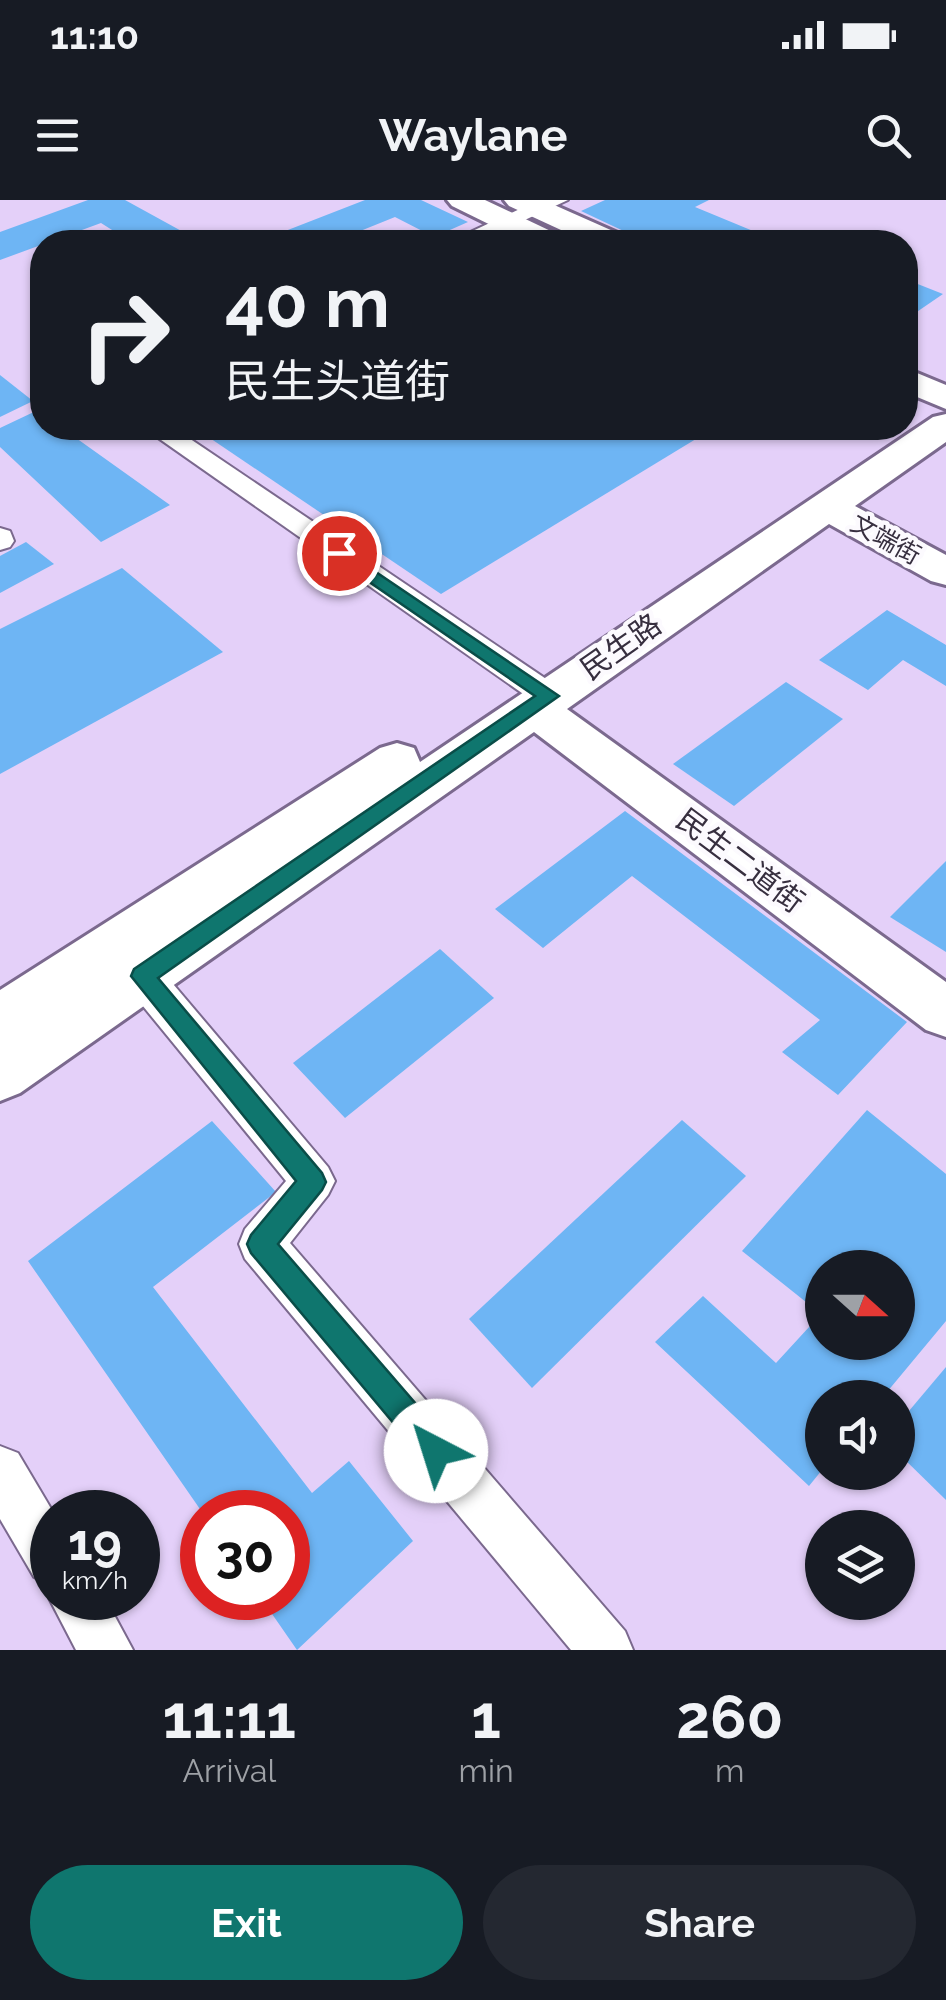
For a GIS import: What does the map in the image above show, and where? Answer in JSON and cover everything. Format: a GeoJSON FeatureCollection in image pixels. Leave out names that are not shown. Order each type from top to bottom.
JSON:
{"type":"FeatureCollection","features":[{"type":"Feature","properties":{"kind":"main road"},"geometry":{"type":"LineString","coordinates":[[462,200],[530,208],[582,230]]}},
{"type":"Feature","properties":{"kind":"main road"},"geometry":{"type":"LineString","coordinates":[[530,208],[543,230]]}},
{"type":"Feature","properties":{"kind":"main road","name":"民生路"},"geometry":{"type":"LineString","coordinates":[[0,1074],[143,976],[891,440]]}},
{"type":"Feature","properties":{"kind":"main road","name":"民生路"},"geometry":{"type":"LineString","coordinates":[[0,1020],[535,694],[825,506],[898,440]]}},
{"type":"Feature","properties":{"kind":"main road","name":"文端街"},"geometry":{"type":"LineString","coordinates":[[825,506],[946,572]]}},
{"type":"Feature","properties":{"kind":"main road","name":"民生二道街"},"geometry":{"type":"LineString","coordinates":[[535,694],[946,1013]]}},
{"type":"Feature","properties":{"kind":"street"},"geometry":{"type":"LineString","coordinates":[[485,230],[530,208]]}},
{"type":"Feature","properties":{"kind":"street","name":"民生二道街"},"geometry":{"type":"LineString","coordinates":[[174,440],[535,694]]}},
{"type":"Feature","properties":{"kind":"street"},"geometry":{"type":"LineString","coordinates":[[143,976],[313,1182],[261,1244],[587,1643]]}},
{"type":"Feature","properties":{"kind":"street"},"geometry":{"type":"LineString","coordinates":[[0,1471],[30,1522]]}},
{"type":"Feature","properties":{"kind":"street"},"geometry":{"type":"LineString","coordinates":[[88,1620],[106,1650]]}},
{"type":"Feature","properties":{"kind":"building"},"geometry":{"type":"Polygon","coordinates":[[[88,200],[125,200],[180,230],[112,230],[101,223],[82,230],[30,230],[30,249],[0,260],[0,232],[88,200]]]}},
{"type":"Feature","properties":{"kind":"building"},"geometry":{"type":"Polygon","coordinates":[[[365,200],[421,200],[468,222],[450,230],[420,230],[395,217],[363,230],[288,230],[365,200]]]}},
{"type":"Feature","properties":{"kind":"building"},"geometry":{"type":"Polygon","coordinates":[[[605,200],[709,200],[695,207],[751,230],[621,230],[581,211],[605,200]]]}},
{"type":"Feature","properties":{"kind":"building"},"geometry":{"type":"Polygon","coordinates":[[[918,284],[943,294],[918,311],[918,284]]]}},
{"type":"Feature","properties":{"kind":"building"},"geometry":{"type":"Polygon","coordinates":[[[0,375],[30,402],[0,417],[0,375]]]}},
{"type":"Feature","properties":{"kind":"building"},"geometry":{"type":"Polygon","coordinates":[[[30,414],[30,440],[79,440],[170,505],[101,542],[0,447],[0,428],[30,414]]]}},
{"type":"Feature","properties":{"kind":"building"},"geometry":{"type":"Polygon","coordinates":[[[213,440],[694,440],[441,594],[213,440]]]}},
{"type":"Feature","properties":{"kind":"building"},"geometry":{"type":"Polygon","coordinates":[[[26,542],[54,564],[0,593],[0,556],[26,542]]]}},
{"type":"Feature","properties":{"kind":"building"},"geometry":{"type":"Polygon","coordinates":[[[122,568],[223,652],[0,774],[0,629],[122,568]]]}},
{"type":"Feature","properties":{"kind":"building"},"geometry":{"type":"Polygon","coordinates":[[[887,610],[946,645],[946,686],[903,660],[868,690],[819,660],[887,610]]]}},
{"type":"Feature","properties":{"kind":"building"},"geometry":{"type":"Polygon","coordinates":[[[786,682],[843,719],[734,806],[673,764],[786,682]]]}},
{"type":"Feature","properties":{"kind":"building"},"geometry":{"type":"Polygon","coordinates":[[[625,811],[907,1022],[838,1095],[782,1052],[820,1020],[632,876],[543,948],[495,909],[625,811]]]}},
{"type":"Feature","properties":{"kind":"building"},"geometry":{"type":"Polygon","coordinates":[[[946,861],[946,952],[890,917],[946,861]]]}},
{"type":"Feature","properties":{"kind":"building"},"geometry":{"type":"Polygon","coordinates":[[[440,949],[494,998],[345,1118],[293,1063],[440,949]]]}},
{"type":"Feature","properties":{"kind":"building"},"geometry":{"type":"Polygon","coordinates":[[[867,1110],[946,1174],[946,1321],[915,1358],[915,1250],[805,1250],[805,1301],[742,1251],[867,1110]]]}},
{"type":"Feature","properties":{"kind":"building"},"geometry":{"type":"Polygon","coordinates":[[[682,1120],[746,1176],[532,1388],[469,1319],[682,1120]]]}},
{"type":"Feature","properties":{"kind":"building"},"geometry":{"type":"Polygon","coordinates":[[[212,1121],[276,1192],[153,1287],[310,1490],[187,1490],[28,1261],[212,1121]]]}},
{"type":"Feature","properties":{"kind":"building"},"geometry":{"type":"Polygon","coordinates":[[[703,1296],[776,1363],[805,1331],[805,1360],[914,1360],[897,1380],[805,1380],[805,1482],[655,1342],[703,1296]]]}},
{"type":"Feature","properties":{"kind":"building"},"geometry":{"type":"Polygon","coordinates":[[[946,1367],[946,1500],[915,1470],[915,1404],[946,1367]]]}},
{"type":"Feature","properties":{"kind":"building"},"geometry":{"type":"Polygon","coordinates":[[[349,1461],[413,1541],[297,1650],[276,1620],[310,1620],[310,1490],[312,1493],[349,1461]]]}},
{"type":"Feature","properties":{"kind":"route"},"geometry":{"type":"LineString","coordinates":[[339,553],[550,696],[143,976],[313,1182],[261,1244],[436,1451]]}}]}
